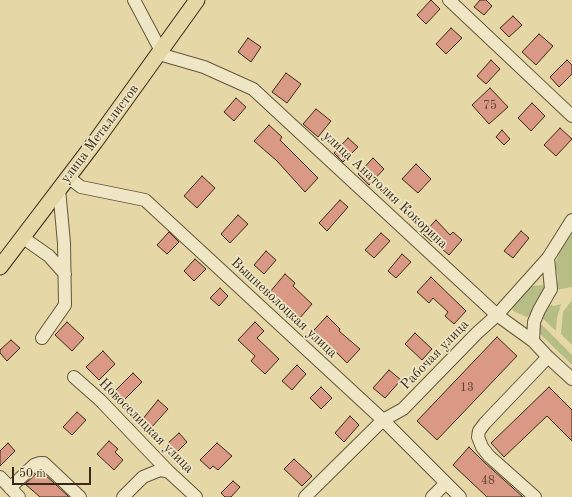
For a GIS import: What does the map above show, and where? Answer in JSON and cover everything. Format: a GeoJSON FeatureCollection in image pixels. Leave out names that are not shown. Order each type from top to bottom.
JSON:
{"type":"FeatureCollection","features":[{"type":"Feature","properties":{"kind":"main road","name":"улица Металлистов"},"geometry":{"type":"LineString","coordinates":[[0,267],[64,183],[197,0]]}},
{"type":"Feature","properties":{"kind":"street"},"geometry":{"type":"LineString","coordinates":[[134,0],[160,52]]}},
{"type":"Feature","properties":{"kind":"street"},"geometry":{"type":"LineString","coordinates":[[449,0],[572,116]]}},
{"type":"Feature","properties":{"kind":"street","name":"улица Анатолия Кокорина"},"geometry":{"type":"LineString","coordinates":[[160,52],[204,67],[253,89],[497,315],[533,341],[572,379]]}},
{"type":"Feature","properties":{"kind":"street"},"geometry":{"type":"LineString","coordinates":[[42,338],[65,305],[64,183]]}},
{"type":"Feature","properties":{"kind":"street","name":"Вышневолоцкая улица"},"geometry":{"type":"LineString","coordinates":[[64,183],[145,200],[383,420],[460,497]]}},
{"type":"Feature","properties":{"kind":"street","name":"Рабочая улица"},"geometry":{"type":"LineString","coordinates":[[305,497],[383,420],[403,409],[477,333],[497,315],[548,258],[572,220]]}},
{"type":"Feature","properties":{"kind":"street"},"geometry":{"type":"LineString","coordinates":[[22,237],[49,256],[64,274]]}},
{"type":"Feature","properties":{"kind":"street"},"geometry":{"type":"LineString","coordinates":[[533,341],[534,322],[551,289],[548,258]]}},
{"type":"Feature","properties":{"kind":"street"},"geometry":{"type":"LineString","coordinates":[[535,497],[490,456],[482,447],[478,437],[479,430],[485,423],[548,357]]}},
{"type":"Feature","properties":{"kind":"street","name":"Новоселицкая улица"},"geometry":{"type":"LineString","coordinates":[[74,377],[100,400],[196,497]]}},
{"type":"Feature","properties":{"kind":"street"},"geometry":{"type":"LineString","coordinates":[[10,488],[34,465],[44,463],[80,497]]}},
{"type":"Feature","properties":{"kind":"street"},"geometry":{"type":"LineString","coordinates":[[123,497],[143,477],[160,470],[170,472]]}},
{"type":"Feature","properties":{"kind":"street"},"geometry":{"type":"LineString","coordinates":[[0,478],[19,497]]}},
{"type":"Feature","properties":{"kind":"street"},"geometry":{"type":"LineString","coordinates":[[432,497],[446,483]]}},
{"type":"Feature","properties":{"kind":"green space"},"geometry":{"type":"Polygon","coordinates":[[[572,230],[572,287],[556,290],[558,278],[555,264],[563,243],[572,230]]]}},
{"type":"Feature","properties":{"kind":"green space"},"geometry":{"type":"Polygon","coordinates":[[[546,285],[532,312],[527,317],[513,311],[512,307],[515,302],[531,286],[546,285]]]}},
{"type":"Feature","properties":{"kind":"green space"},"geometry":{"type":"Polygon","coordinates":[[[572,300],[572,345],[561,334],[563,312],[572,300]]]}},
{"type":"Feature","properties":{"kind":"green space"},"geometry":{"type":"Polygon","coordinates":[[[561,304],[557,318],[556,331],[541,317],[542,312],[551,305],[554,306],[561,304]]]}},
{"type":"Feature","properties":{"kind":"green space"},"geometry":{"type":"Polygon","coordinates":[[[538,321],[572,355],[572,365],[536,330],[538,321]]]}},
{"type":"Feature","properties":{"kind":"building"},"geometry":{"type":"Polygon","coordinates":[[[431,0],[440,9],[426,24],[417,15],[431,0]]]}},
{"type":"Feature","properties":{"kind":"building"},"geometry":{"type":"Polygon","coordinates":[[[480,0],[486,0],[492,6],[484,15],[474,7],[480,0]]]}},
{"type":"Feature","properties":{"kind":"building"},"geometry":{"type":"Polygon","coordinates":[[[513,16],[522,25],[509,37],[500,28],[513,16]]]}},
{"type":"Feature","properties":{"kind":"building"},"geometry":{"type":"Polygon","coordinates":[[[451,28],[462,38],[446,54],[436,44],[451,28]]]}},
{"type":"Feature","properties":{"kind":"building"},"geometry":{"type":"Polygon","coordinates":[[[539,34],[553,46],[536,65],[522,52],[539,34]]]}},
{"type":"Feature","properties":{"kind":"building"},"geometry":{"type":"Polygon","coordinates":[[[248,38],[261,47],[251,62],[238,52],[248,38]]]}},
{"type":"Feature","properties":{"kind":"building"},"geometry":{"type":"Polygon","coordinates":[[[491,60],[500,69],[486,84],[477,76],[491,60]]]}},
{"type":"Feature","properties":{"kind":"building"},"geometry":{"type":"Polygon","coordinates":[[[567,60],[572,65],[572,74],[559,87],[550,77],[567,60]]]}},
{"type":"Feature","properties":{"kind":"building"},"geometry":{"type":"Polygon","coordinates":[[[286,73],[301,84],[287,103],[272,92],[286,73]]]}},
{"type":"Feature","properties":{"kind":"building"},"geometry":{"type":"Polygon","coordinates":[[[490,88],[508,107],[489,124],[472,105],[490,88]]]}},
{"type":"Feature","properties":{"kind":"building"},"geometry":{"type":"Polygon","coordinates":[[[236,98],[246,107],[234,121],[224,112],[236,98]]]}},
{"type":"Feature","properties":{"kind":"building"},"geometry":{"type":"Polygon","coordinates":[[[532,103],[545,116],[531,131],[518,118],[532,103]]]}},
{"type":"Feature","properties":{"kind":"building"},"geometry":{"type":"Polygon","coordinates":[[[316,109],[331,121],[318,137],[303,124],[316,109]]]}},
{"type":"Feature","properties":{"kind":"building"},"geometry":{"type":"Polygon","coordinates":[[[269,125],[282,137],[280,140],[318,178],[305,192],[277,161],[254,141],[269,125]]]}},
{"type":"Feature","properties":{"kind":"building"},"geometry":{"type":"Polygon","coordinates":[[[560,128],[572,139],[556,156],[544,145],[560,128]]]}},
{"type":"Feature","properties":{"kind":"building"},"geometry":{"type":"Polygon","coordinates":[[[502,130],[510,139],[504,145],[496,137],[502,130]]]}},
{"type":"Feature","properties":{"kind":"building"},"geometry":{"type":"Polygon","coordinates":[[[348,138],[358,147],[343,162],[334,153],[348,138]]]}},
{"type":"Feature","properties":{"kind":"building"},"geometry":{"type":"Polygon","coordinates":[[[373,158],[384,169],[369,185],[358,174],[373,158]]]}},
{"type":"Feature","properties":{"kind":"building"},"geometry":{"type":"Polygon","coordinates":[[[416,164],[431,179],[418,193],[402,179],[416,164]]]}},
{"type":"Feature","properties":{"kind":"building"},"geometry":{"type":"Polygon","coordinates":[[[202,176],[215,188],[197,208],[184,196],[202,176]]]}},
{"type":"Feature","properties":{"kind":"building"},"geometry":{"type":"Polygon","coordinates":[[[340,200],[348,207],[327,231],[319,223],[340,200]]]}},
{"type":"Feature","properties":{"kind":"building"},"geometry":{"type":"Polygon","coordinates":[[[238,215],[248,224],[230,243],[221,234],[238,215]]]}},
{"type":"Feature","properties":{"kind":"building"},"geometry":{"type":"Polygon","coordinates":[[[436,220],[450,235],[453,232],[462,240],[449,255],[423,234],[436,220]]]}},
{"type":"Feature","properties":{"kind":"building"},"geometry":{"type":"Polygon","coordinates":[[[521,231],[529,238],[513,258],[504,251],[521,231]]]}},
{"type":"Feature","properties":{"kind":"building"},"geometry":{"type":"Polygon","coordinates":[[[169,232],[179,242],[167,254],[157,245],[169,232]]]}},
{"type":"Feature","properties":{"kind":"building"},"geometry":{"type":"Polygon","coordinates":[[[381,233],[390,241],[374,258],[365,250],[381,233]]]}},
{"type":"Feature","properties":{"kind":"building"},"geometry":{"type":"Polygon","coordinates":[[[266,251],[276,260],[264,274],[254,265],[266,251]]]}},
{"type":"Feature","properties":{"kind":"building"},"geometry":{"type":"Polygon","coordinates":[[[402,254],[411,262],[396,278],[388,271],[402,254]]]}},
{"type":"Feature","properties":{"kind":"building"},"geometry":{"type":"Polygon","coordinates":[[[195,259],[206,269],[194,281],[184,271],[195,259]]]}},
{"type":"Feature","properties":{"kind":"building"},"geometry":{"type":"Polygon","coordinates":[[[285,274],[295,283],[293,286],[312,304],[299,319],[270,292],[285,274]]]}},
{"type":"Feature","properties":{"kind":"building"},"geometry":{"type":"Polygon","coordinates":[[[431,277],[466,311],[454,324],[445,316],[448,312],[433,298],[429,303],[417,292],[431,277]]]}},
{"type":"Feature","properties":{"kind":"building"},"geometry":{"type":"Polygon","coordinates":[[[220,288],[228,296],[219,306],[210,298],[220,288]]]}},
{"type":"Feature","properties":{"kind":"building"},"geometry":{"type":"Polygon","coordinates":[[[327,316],[340,329],[339,331],[360,349],[347,363],[314,330],[327,316]]]}},
{"type":"Feature","properties":{"kind":"building"},"geometry":{"type":"Polygon","coordinates":[[[67,322],[84,338],[72,351],[55,335],[67,322]]]}},
{"type":"Feature","properties":{"kind":"building"},"geometry":{"type":"Polygon","coordinates":[[[255,322],[264,331],[257,338],[279,359],[265,374],[251,361],[255,356],[238,340],[255,322]]]}},
{"type":"Feature","properties":{"kind":"building"},"geometry":{"type":"Polygon","coordinates":[[[415,333],[432,349],[422,360],[405,344],[415,333]]]}},
{"type":"Feature","properties":{"kind":"building"},"geometry":{"type":"Polygon","coordinates":[[[497,337],[517,356],[437,440],[417,421],[497,337]]]}},
{"type":"Feature","properties":{"kind":"building"},"geometry":{"type":"Polygon","coordinates":[[[11,340],[20,348],[7,361],[0,353],[0,350],[11,340]]]}},
{"type":"Feature","properties":{"kind":"building"},"geometry":{"type":"Polygon","coordinates":[[[103,351],[115,364],[99,380],[86,367],[103,351]]]}},
{"type":"Feature","properties":{"kind":"building"},"geometry":{"type":"Polygon","coordinates":[[[297,365],[306,374],[292,390],[282,381],[297,365]]]}},
{"type":"Feature","properties":{"kind":"building"},"geometry":{"type":"Polygon","coordinates":[[[389,370],[401,380],[385,398],[373,388],[389,370]]]}},
{"type":"Feature","properties":{"kind":"building"},"geometry":{"type":"Polygon","coordinates":[[[133,373],[142,382],[122,402],[113,393],[133,373]]]}},
{"type":"Feature","properties":{"kind":"building"},"geometry":{"type":"Polygon","coordinates":[[[321,387],[332,398],[321,409],[310,398],[321,387]]]}},
{"type":"Feature","properties":{"kind":"building"},"geometry":{"type":"Polygon","coordinates":[[[549,387],[572,410],[572,441],[547,416],[504,457],[491,443],[549,387]]]}},
{"type":"Feature","properties":{"kind":"building"},"geometry":{"type":"Polygon","coordinates":[[[158,400],[168,409],[151,428],[142,420],[158,400]]]}},
{"type":"Feature","properties":{"kind":"building"},"geometry":{"type":"Polygon","coordinates":[[[77,412],[86,420],[72,435],[63,427],[77,412]]]}},
{"type":"Feature","properties":{"kind":"building"},"geometry":{"type":"Polygon","coordinates":[[[350,416],[359,425],[344,442],[335,433],[350,416]]]}},
{"type":"Feature","properties":{"kind":"building"},"geometry":{"type":"Polygon","coordinates":[[[179,433],[187,442],[176,453],[167,444],[179,433]]]}},
{"type":"Feature","properties":{"kind":"building"},"geometry":{"type":"Polygon","coordinates":[[[109,441],[118,449],[115,452],[123,460],[114,470],[97,454],[109,441]]]}},
{"type":"Feature","properties":{"kind":"building"},"geometry":{"type":"Polygon","coordinates":[[[8,443],[15,451],[0,466],[0,451],[8,443]]]}},
{"type":"Feature","properties":{"kind":"building"},"geometry":{"type":"Polygon","coordinates":[[[217,443],[232,456],[218,470],[213,466],[210,469],[200,460],[217,443]]]}},
{"type":"Feature","properties":{"kind":"building"},"geometry":{"type":"Polygon","coordinates":[[[469,447],[523,497],[487,497],[453,465],[469,447]]]}},
{"type":"Feature","properties":{"kind":"building"},"geometry":{"type":"Polygon","coordinates":[[[294,459],[312,476],[302,486],[284,469],[294,459]]]}},
{"type":"Feature","properties":{"kind":"building"},"geometry":{"type":"Polygon","coordinates":[[[41,471],[69,497],[40,497],[25,484],[41,471]]]}},
{"type":"Feature","properties":{"kind":"building"},"geometry":{"type":"Polygon","coordinates":[[[233,481],[240,487],[231,497],[225,497],[221,493],[233,481]]]}}]}
